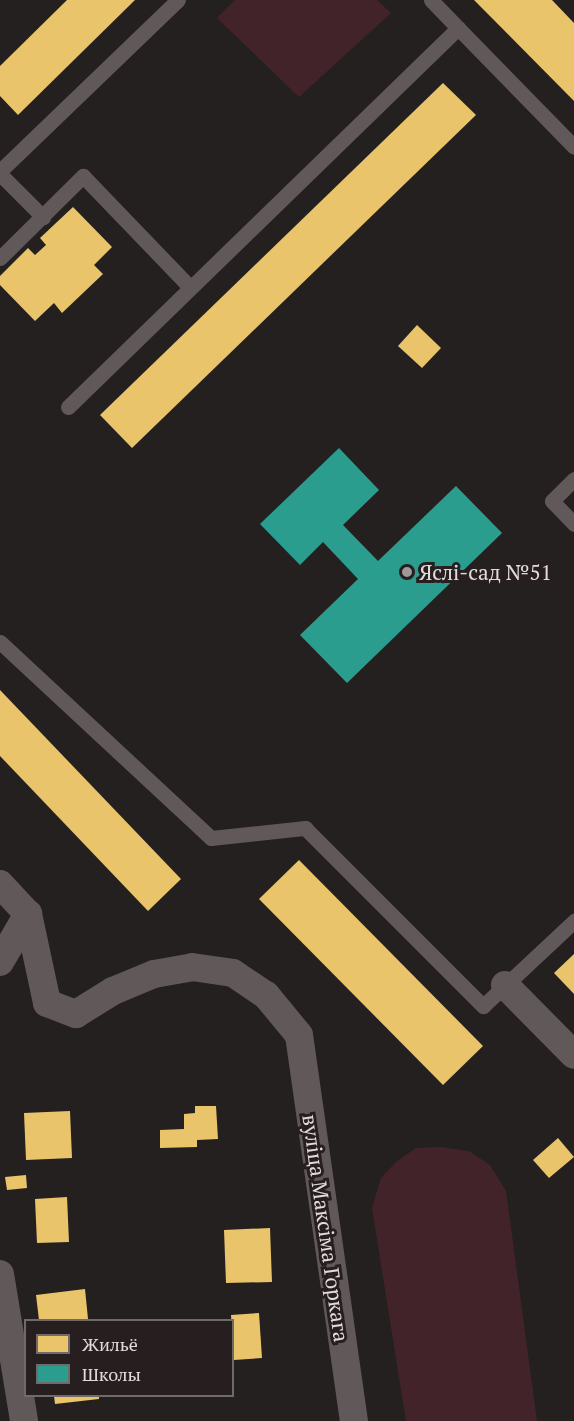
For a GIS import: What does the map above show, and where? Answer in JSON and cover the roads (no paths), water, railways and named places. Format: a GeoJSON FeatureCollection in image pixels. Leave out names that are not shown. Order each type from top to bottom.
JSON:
{"type":"FeatureCollection","features":[{"type":"Feature","properties":{"kind":"street"},"geometry":{"type":"LineString","coordinates":[[0,884],[28,914],[0,962]]}},
{"type":"Feature","properties":{"kind":"street","name":"вуліца Максіма Горкага"},"geometry":{"type":"LineString","coordinates":[[28,914],[48,1003],[75,1014],[113,991],[154,974],[192,967],[233,973],[266,995],[299,1035],[354,1421]]}},
{"type":"Feature","properties":{"kind":"street"},"geometry":{"type":"LineString","coordinates":[[505,985],[574,1055]]}},
{"type":"Feature","properties":{"kind":"street"},"geometry":{"type":"LineString","coordinates":[[0,1274],[24,1421]]}},
{"type":"Feature","properties":{"kind":"lane"},"geometry":{"type":"LineString","coordinates":[[42,217],[0,172],[178,0]]}},
{"type":"Feature","properties":{"kind":"lane"},"geometry":{"type":"LineString","coordinates":[[431,0],[574,147]]}},
{"type":"Feature","properties":{"kind":"lane"},"geometry":{"type":"LineString","coordinates":[[68,407],[458,28]]}},
{"type":"Feature","properties":{"kind":"lane"},"geometry":{"type":"LineString","coordinates":[[0,258],[83,176],[190,287]]}},
{"type":"Feature","properties":{"kind":"lane"},"geometry":{"type":"LineString","coordinates":[[574,479],[552,501],[574,524]]}},
{"type":"Feature","properties":{"kind":"lane"},"geometry":{"type":"LineString","coordinates":[[0,642],[211,838],[305,828],[483,1006],[574,921]]}},
{"type":"Feature","properties":{"kind":"place","name":"Яслі-сад №51"},"geometry":{"type":"Point","coordinates":[407,572]}}]}
